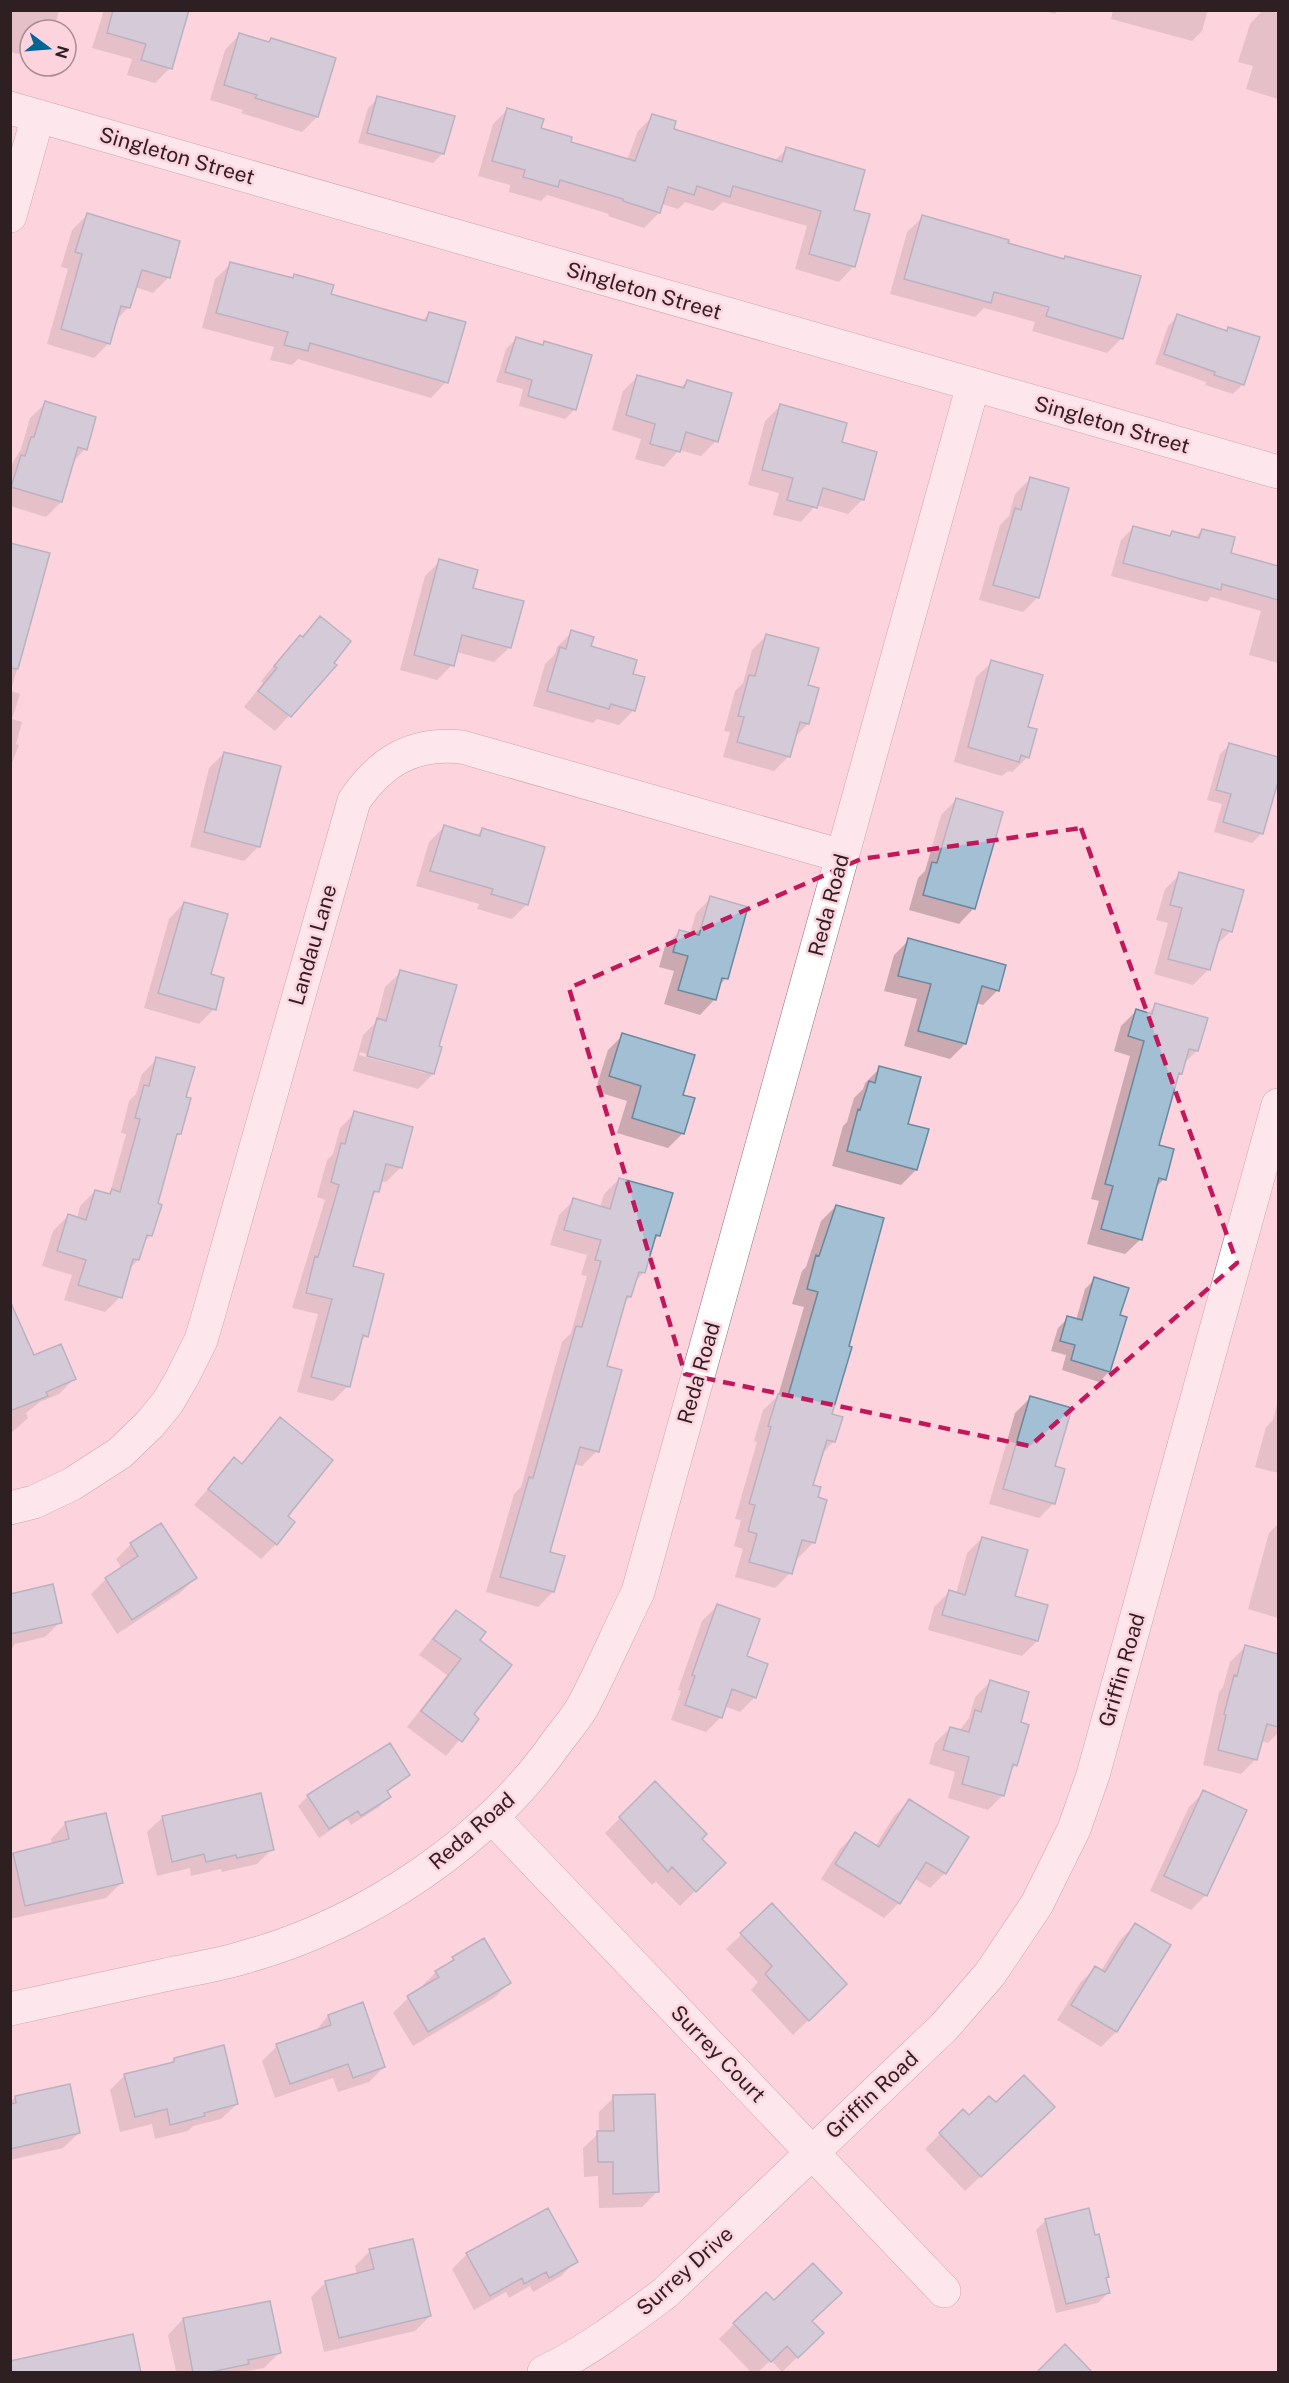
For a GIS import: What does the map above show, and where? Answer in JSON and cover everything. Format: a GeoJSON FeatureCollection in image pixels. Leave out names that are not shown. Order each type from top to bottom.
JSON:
{"type":"FeatureCollection","features":[{"type":"Feature","properties":{"kind":"street"},"geometry":{"type":"LineString","coordinates":[[10,216],[24,112]]}},
{"type":"Feature","properties":{"kind":"street","name":"Singleton Street"},"geometry":{"type":"LineString","coordinates":[[24,112],[1278,472]]}},
{"type":"Feature","properties":{"kind":"street","name":"Reda Road"},"geometry":{"type":"LineString","coordinates":[[10,2009],[246,1957],[286,1943],[352,1914],[415,1879],[492,1817],[541,1765],[597,1683],[638,1592],[973,385]]}},
{"type":"Feature","properties":{"kind":"street","name":"Landau Lane"},"geometry":{"type":"LineString","coordinates":[[10,1508],[61,1491],[120,1453],[150,1424],[168,1402],[189,1366],[201,1340],[209,1313],[354,801],[370,777],[406,753],[434,746],[462,747],[842,856]]}},
{"type":"Feature","properties":{"kind":"street","name":"Griffin Road"},"geometry":{"type":"LineString","coordinates":[[812,2152],[944,2027],[990,1974],[1037,1904],[1074,1829],[1093,1775],[1278,1105]]}},
{"type":"Feature","properties":{"kind":"street","name":"Surrey Court"},"geometry":{"type":"LineString","coordinates":[[492,1817],[944,2291]]}},
{"type":"Feature","properties":{"kind":"street","name":"Surrey Drive"},"geometry":{"type":"LineString","coordinates":[[544,2373],[619,2328],[665,2293],[812,2152]]}},
{"type":"Feature","properties":{"kind":"highlighted area"},"geometry":{"type":"Polygon","coordinates":[[[1081,828],[1237,1263],[1030,1446],[685,1374],[569,988],[861,859],[1081,828]]]}},
{"type":"Feature","properties":{"kind":"building"},"geometry":{"type":"Polygon","coordinates":[[[113,10],[189,10],[172,69],[141,60],[146,44],[107,33],[113,10]]]}},
{"type":"Feature","properties":{"kind":"building"},"geometry":{"type":"Polygon","coordinates":[[[239,33],[269,42],[271,38],[336,58],[318,117],[255,98],[257,95],[224,85],[239,33]]]}},
{"type":"Feature","properties":{"kind":"building"},"geometry":{"type":"Polygon","coordinates":[[[377,96],[455,116],[444,154],[367,133],[377,96]]]}},
{"type":"Feature","properties":{"kind":"building"},"geometry":{"type":"Polygon","coordinates":[[[507,108],[544,119],[541,128],[572,137],[571,142],[635,161],[652,114],[676,121],[674,129],[782,162],[786,147],[865,170],[854,210],[870,214],[855,267],[809,254],[821,211],[733,186],[730,197],[697,186],[694,195],[668,187],[660,213],[560,180],[558,187],[523,177],[525,170],[492,161],[507,108]]]}},
{"type":"Feature","properties":{"kind":"building"},"geometry":{"type":"Polygon","coordinates":[[[87,213],[180,241],[170,278],[142,270],[130,308],[121,306],[110,344],[61,329],[82,254],[75,252],[87,213]]]}},
{"type":"Feature","properties":{"kind":"building"},"geometry":{"type":"Polygon","coordinates":[[[922,215],[1009,240],[1008,243],[1064,259],[1065,256],[1141,276],[1123,339],[1046,316],[1049,307],[994,292],[991,303],[904,279],[922,215]]]}},
{"type":"Feature","properties":{"kind":"building"},"geometry":{"type":"Polygon","coordinates":[[[230,262],[293,278],[294,274],[334,285],[331,294],[426,321],[429,312],[466,322],[448,383],[310,343],[308,351],[284,345],[288,332],[216,313],[230,262]]]}},
{"type":"Feature","properties":{"kind":"building"},"geometry":{"type":"Polygon","coordinates":[[[1177,314],[1227,331],[1228,327],[1260,337],[1244,385],[1164,354],[1177,314]]]}},
{"type":"Feature","properties":{"kind":"building"},"geometry":{"type":"Polygon","coordinates":[[[516,337],[543,345],[544,341],[592,355],[576,410],[528,396],[532,380],[505,372],[516,337]]]}},
{"type":"Feature","properties":{"kind":"building"},"geometry":{"type":"Polygon","coordinates":[[[637,375],[684,388],[687,380],[732,393],[718,442],[686,432],[680,452],[650,444],[655,424],[626,415],[637,375]]]}},
{"type":"Feature","properties":{"kind":"building"},"geometry":{"type":"Polygon","coordinates":[[[45,401],[96,417],[87,450],[78,447],[62,502],[11,487],[21,455],[25,456],[31,437],[34,437],[45,401]]]}},
{"type":"Feature","properties":{"kind":"building"},"geometry":{"type":"Polygon","coordinates":[[[780,404],[847,423],[842,442],[877,452],[864,500],[823,488],[817,508],[787,500],[793,478],[762,470],[780,404]]]}},
{"type":"Feature","properties":{"kind":"building"},"geometry":{"type":"Polygon","coordinates":[[[1030,477],[1069,488],[1039,598],[993,585],[1015,508],[1021,510],[1030,477]]]}},
{"type":"Feature","properties":{"kind":"building"},"geometry":{"type":"Polygon","coordinates":[[[1133,526],[1170,536],[1172,531],[1199,538],[1202,529],[1235,537],[1231,553],[1278,566],[1278,600],[1222,584],[1221,590],[1123,563],[1133,526]]]}},
{"type":"Feature","properties":{"kind":"building"},"geometry":{"type":"Polygon","coordinates":[[[10,543],[50,553],[18,669],[10,668],[10,543]]]}},
{"type":"Feature","properties":{"kind":"building"},"geometry":{"type":"Polygon","coordinates":[[[439,559],[478,570],[473,588],[524,601],[511,648],[462,635],[454,666],[414,655],[439,559]]]}},
{"type":"Feature","properties":{"kind":"building"},"geometry":{"type":"Polygon","coordinates":[[[320,616],[351,641],[334,663],[337,665],[291,717],[258,691],[277,668],[274,666],[300,635],[303,637],[320,616]]]}},
{"type":"Feature","properties":{"kind":"building"},"geometry":{"type":"Polygon","coordinates":[[[571,630],[594,637],[591,646],[637,660],[633,674],[645,677],[635,711],[611,704],[609,709],[547,691],[560,647],[566,649],[571,630]]]}},
{"type":"Feature","properties":{"kind":"building"},"geometry":{"type":"Polygon","coordinates":[[[766,634],[819,648],[808,685],[819,688],[809,724],[800,722],[790,757],[737,742],[744,717],[738,716],[749,675],[755,676],[766,634]]]}},
{"type":"Feature","properties":{"kind":"building"},"geometry":{"type":"Polygon","coordinates":[[[991,660],[1043,675],[1028,727],[1037,729],[1029,758],[1021,755],[1019,762],[968,747],[991,660]]]}},
{"type":"Feature","properties":{"kind":"building"},"geometry":{"type":"Polygon","coordinates":[[[1229,743],[1278,757],[1278,782],[1263,834],[1223,822],[1231,794],[1216,790],[1229,743]]]}},
{"type":"Feature","properties":{"kind":"building"},"geometry":{"type":"Polygon","coordinates":[[[224,752],[281,766],[260,847],[204,832],[224,752]]]}},
{"type":"Feature","properties":{"kind":"building"},"geometry":{"type":"Polygon","coordinates":[[[956,798],[1003,812],[975,909],[923,895],[932,862],[937,863],[956,798]]]}},
{"type":"Feature","properties":{"kind":"building"},"geometry":{"type":"Polygon","coordinates":[[[444,825],[480,836],[482,828],[545,847],[528,905],[491,894],[493,889],[430,871],[444,825]]]}},
{"type":"Feature","properties":{"kind":"building"},"geometry":{"type":"Polygon","coordinates":[[[1179,872],[1244,890],[1232,932],[1222,929],[1210,970],[1168,959],[1182,908],[1170,905],[1179,872]]]}},
{"type":"Feature","properties":{"kind":"building"},"geometry":{"type":"Polygon","coordinates":[[[710,896],[748,907],[728,979],[722,978],[716,1000],[678,990],[688,956],[673,952],[679,930],[699,935],[710,896]]]}},
{"type":"Feature","properties":{"kind":"building"},"geometry":{"type":"Polygon","coordinates":[[[184,902],[228,914],[211,974],[224,978],[216,1010],[158,993],[184,902]]]}},
{"type":"Feature","properties":{"kind":"building"},"geometry":{"type":"Polygon","coordinates":[[[908,938],[1006,965],[999,991],[982,986],[966,1044],[918,1031],[931,984],[898,976],[908,938]]]}},
{"type":"Feature","properties":{"kind":"building"},"geometry":{"type":"Polygon","coordinates":[[[400,970],[457,985],[439,1046],[442,1047],[434,1074],[367,1056],[377,1018],[386,1021],[400,970]]]}},
{"type":"Feature","properties":{"kind":"building"},"geometry":{"type":"Polygon","coordinates":[[[1155,1003],[1208,1018],[1198,1051],[1189,1049],[1182,1074],[1179,1073],[1159,1145],[1174,1149],[1166,1180],[1159,1178],[1142,1240],[1101,1229],[1113,1186],[1105,1184],[1144,1041],[1128,1036],[1136,1009],[1152,1014],[1155,1003]]]}},
{"type":"Feature","properties":{"kind":"building"},"geometry":{"type":"Polygon","coordinates":[[[622,1033],[695,1055],[683,1095],[695,1098],[684,1134],[632,1118],[641,1086],[609,1076],[622,1033]]]}},
{"type":"Feature","properties":{"kind":"building"},"geometry":{"type":"Polygon","coordinates":[[[156,1057],[195,1067],[186,1097],[191,1098],[181,1134],[177,1134],[158,1203],[162,1205],[152,1236],[147,1235],[139,1260],[133,1259],[122,1298],[78,1285],[86,1260],[57,1251],[68,1214],[86,1220],[95,1190],[110,1194],[112,1189],[120,1192],[140,1119],[135,1118],[144,1085],[149,1086],[156,1057]]]}},
{"type":"Feature","properties":{"kind":"building"},"geometry":{"type":"Polygon","coordinates":[[[879,1066],[921,1077],[908,1124],[929,1129],[917,1170],[847,1151],[858,1109],[860,1110],[869,1081],[875,1083],[879,1066]]]}},
{"type":"Feature","properties":{"kind":"building"},"geometry":{"type":"Polygon","coordinates":[[[354,1111],[413,1127],[402,1168],[386,1164],[379,1192],[374,1191],[353,1266],[384,1274],[368,1337],[363,1335],[350,1387],[311,1377],[332,1299],[306,1293],[315,1256],[318,1257],[339,1185],[331,1182],[341,1143],[345,1144],[354,1111]]]}},
{"type":"Feature","properties":{"kind":"building"},"geometry":{"type":"Polygon","coordinates":[[[619,1178],[673,1193],[660,1236],[656,1235],[645,1273],[639,1272],[631,1297],[627,1296],[607,1366],[622,1370],[599,1452],[580,1447],[550,1552],[565,1556],[554,1592],[500,1577],[529,1477],[533,1478],[576,1326],[582,1327],[601,1261],[595,1260],[601,1240],[564,1230],[573,1198],[610,1209],[619,1178]]]}},
{"type":"Feature","properties":{"kind":"building"},"geometry":{"type":"Polygon","coordinates":[[[836,1205],[884,1218],[849,1346],[852,1347],[832,1414],[843,1417],[835,1442],[827,1440],[813,1485],[821,1487],[818,1497],[827,1500],[815,1543],[802,1540],[792,1574],[749,1562],[757,1534],[748,1531],[755,1505],[749,1504],[778,1394],[788,1396],[818,1292],[807,1289],[816,1255],[819,1256],[836,1205]]]}},
{"type":"Feature","properties":{"kind":"building"},"geometry":{"type":"Polygon","coordinates":[[[1094,1277],[1129,1288],[1120,1315],[1127,1317],[1110,1372],[1071,1360],[1075,1345],[1060,1341],[1067,1316],[1082,1320],[1094,1277]]]}},
{"type":"Feature","properties":{"kind":"building"},"geometry":{"type":"Polygon","coordinates":[[[10,1301],[34,1355],[61,1344],[76,1379],[46,1392],[48,1396],[10,1411],[10,1301]]]}},
{"type":"Feature","properties":{"kind":"building"},"geometry":{"type":"Polygon","coordinates":[[[1030,1396],[1072,1408],[1055,1466],[1065,1469],[1055,1504],[1003,1489],[1030,1396]]]}},
{"type":"Feature","properties":{"kind":"building"},"geometry":{"type":"Polygon","coordinates":[[[280,1417],[333,1460],[288,1516],[295,1522],[277,1545],[208,1489],[234,1457],[242,1464],[280,1417]]]}},
{"type":"Feature","properties":{"kind":"building"},"geometry":{"type":"Polygon","coordinates":[[[161,1523],[197,1578],[132,1620],[105,1578],[138,1556],[130,1543],[161,1523]]]}},
{"type":"Feature","properties":{"kind":"building"},"geometry":{"type":"Polygon","coordinates":[[[982,1537],[1028,1550],[1015,1596],[1048,1605],[1038,1641],[942,1615],[949,1590],[965,1595],[982,1537]]]}},
{"type":"Feature","properties":{"kind":"building"},"geometry":{"type":"Polygon","coordinates":[[[53,1584],[62,1623],[10,1634],[10,1594],[53,1584]]]}},
{"type":"Feature","properties":{"kind":"building"},"geometry":{"type":"Polygon","coordinates":[[[717,1604],[760,1619],[747,1656],[768,1664],[756,1698],[732,1689],[722,1718],[685,1705],[695,1676],[692,1675],[717,1604]]]}},
{"type":"Feature","properties":{"kind":"building"},"geometry":{"type":"Polygon","coordinates":[[[456,1610],[486,1632],[480,1640],[512,1665],[474,1714],[479,1719],[462,1742],[421,1711],[461,1659],[433,1639],[456,1610]]]}},
{"type":"Feature","properties":{"kind":"building"},"geometry":{"type":"Polygon","coordinates":[[[1245,1645],[1278,1654],[1278,1727],[1267,1724],[1257,1760],[1218,1750],[1234,1675],[1237,1676],[1245,1645]]]}},
{"type":"Feature","properties":{"kind":"building"},"geometry":{"type":"Polygon","coordinates":[[[990,1680],[1029,1692],[1021,1722],[1029,1725],[1017,1766],[1013,1764],[1004,1796],[962,1784],[969,1757],[943,1750],[950,1727],[969,1732],[975,1710],[981,1712],[990,1680]]]}},
{"type":"Feature","properties":{"kind":"building"},"geometry":{"type":"Polygon","coordinates":[[[390,1743],[410,1775],[387,1791],[391,1797],[361,1816],[358,1811],[329,1829],[307,1795],[390,1743]]]}},
{"type":"Feature","properties":{"kind":"building"},"geometry":{"type":"Polygon","coordinates":[[[655,1781],[707,1834],[702,1839],[726,1863],[696,1892],[672,1867],[668,1872],[619,1817],[655,1781]]]}},
{"type":"Feature","properties":{"kind":"building"},"geometry":{"type":"Polygon","coordinates":[[[1203,1790],[1247,1810],[1207,1896],[1164,1876],[1203,1790]]]}},
{"type":"Feature","properties":{"kind":"building"},"geometry":{"type":"Polygon","coordinates":[[[261,1793],[274,1850],[206,1862],[204,1854],[172,1862],[162,1816],[261,1793]]]}},
{"type":"Feature","properties":{"kind":"building"},"geometry":{"type":"Polygon","coordinates":[[[909,1799],[969,1837],[946,1874],[926,1862],[900,1904],[835,1864],[855,1832],[879,1847],[909,1799]]]}},
{"type":"Feature","properties":{"kind":"building"},"geometry":{"type":"Polygon","coordinates":[[[106,1813],[123,1883],[25,1906],[13,1853],[69,1839],[65,1822],[106,1813]]]}},
{"type":"Feature","properties":{"kind":"building"},"geometry":{"type":"Polygon","coordinates":[[[772,1903],[847,1984],[809,2021],[765,1974],[772,1966],[740,1933],[772,1903]]]}},
{"type":"Feature","properties":{"kind":"building"},"geometry":{"type":"Polygon","coordinates":[[[1135,1923],[1171,1945],[1117,2032],[1071,2005],[1095,1966],[1105,1972],[1135,1923]]]}},
{"type":"Feature","properties":{"kind":"building"},"geometry":{"type":"Polygon","coordinates":[[[484,1938],[511,1983],[428,2032],[407,1996],[439,1977],[435,1971],[454,1960],[452,1957],[484,1938]]]}},
{"type":"Feature","properties":{"kind":"building"},"geometry":{"type":"Polygon","coordinates":[[[363,2002],[385,2067],[353,2078],[348,2064],[290,2084],[276,2044],[331,2025],[328,2015],[363,2002]]]}},
{"type":"Feature","properties":{"kind":"building"},"geometry":{"type":"Polygon","coordinates":[[[224,2045],[238,2104],[170,2125],[167,2109],[135,2117],[124,2074],[174,2062],[174,2058],[224,2045]]]}},
{"type":"Feature","properties":{"kind":"building"},"geometry":{"type":"Polygon","coordinates":[[[1024,2075],[1055,2107],[981,2177],[939,2133],[963,2109],[969,2115],[989,2096],[996,2102],[1024,2075]]]}},
{"type":"Feature","properties":{"kind":"building"},"geometry":{"type":"Polygon","coordinates":[[[70,2084],[80,2133],[10,2149],[10,2104],[16,2103],[15,2096],[70,2084]]]}},
{"type":"Feature","properties":{"kind":"building"},"geometry":{"type":"Polygon","coordinates":[[[655,2094],[659,2192],[613,2194],[613,2162],[598,2162],[597,2131],[614,2131],[613,2095],[655,2094]]]}},
{"type":"Feature","properties":{"kind":"building"},"geometry":{"type":"Polygon","coordinates":[[[548,2208],[578,2262],[549,2278],[546,2272],[524,2284],[522,2278],[490,2296],[466,2253],[548,2208]]]}},
{"type":"Feature","properties":{"kind":"building"},"geometry":{"type":"Polygon","coordinates":[[[1089,2208],[1095,2235],[1099,2234],[1109,2277],[1106,2278],[1110,2293],[1066,2304],[1045,2219],[1089,2208]]]}},
{"type":"Feature","properties":{"kind":"building"},"geometry":{"type":"Polygon","coordinates":[[[413,2239],[431,2316],[339,2338],[325,2281],[374,2269],[369,2249],[413,2239]]]}},
{"type":"Feature","properties":{"kind":"building"},"geometry":{"type":"Polygon","coordinates":[[[813,2263],[842,2293],[812,2321],[824,2333],[798,2358],[787,2346],[771,2362],[733,2323],[766,2292],[774,2300],[813,2263]]]}},
{"type":"Feature","properties":{"kind":"building"},"geometry":{"type":"Polygon","coordinates":[[[270,2301],[281,2353],[248,2360],[249,2364],[206,2373],[193,2373],[183,2318],[270,2301]]]}},
{"type":"Feature","properties":{"kind":"building"},"geometry":{"type":"Polygon","coordinates":[[[133,2334],[141,2373],[10,2373],[10,2361],[133,2334]]]}},
{"type":"Feature","properties":{"kind":"building"},"geometry":{"type":"Polygon","coordinates":[[[1065,2344],[1093,2373],[1036,2373],[1065,2344]]]}}]}
